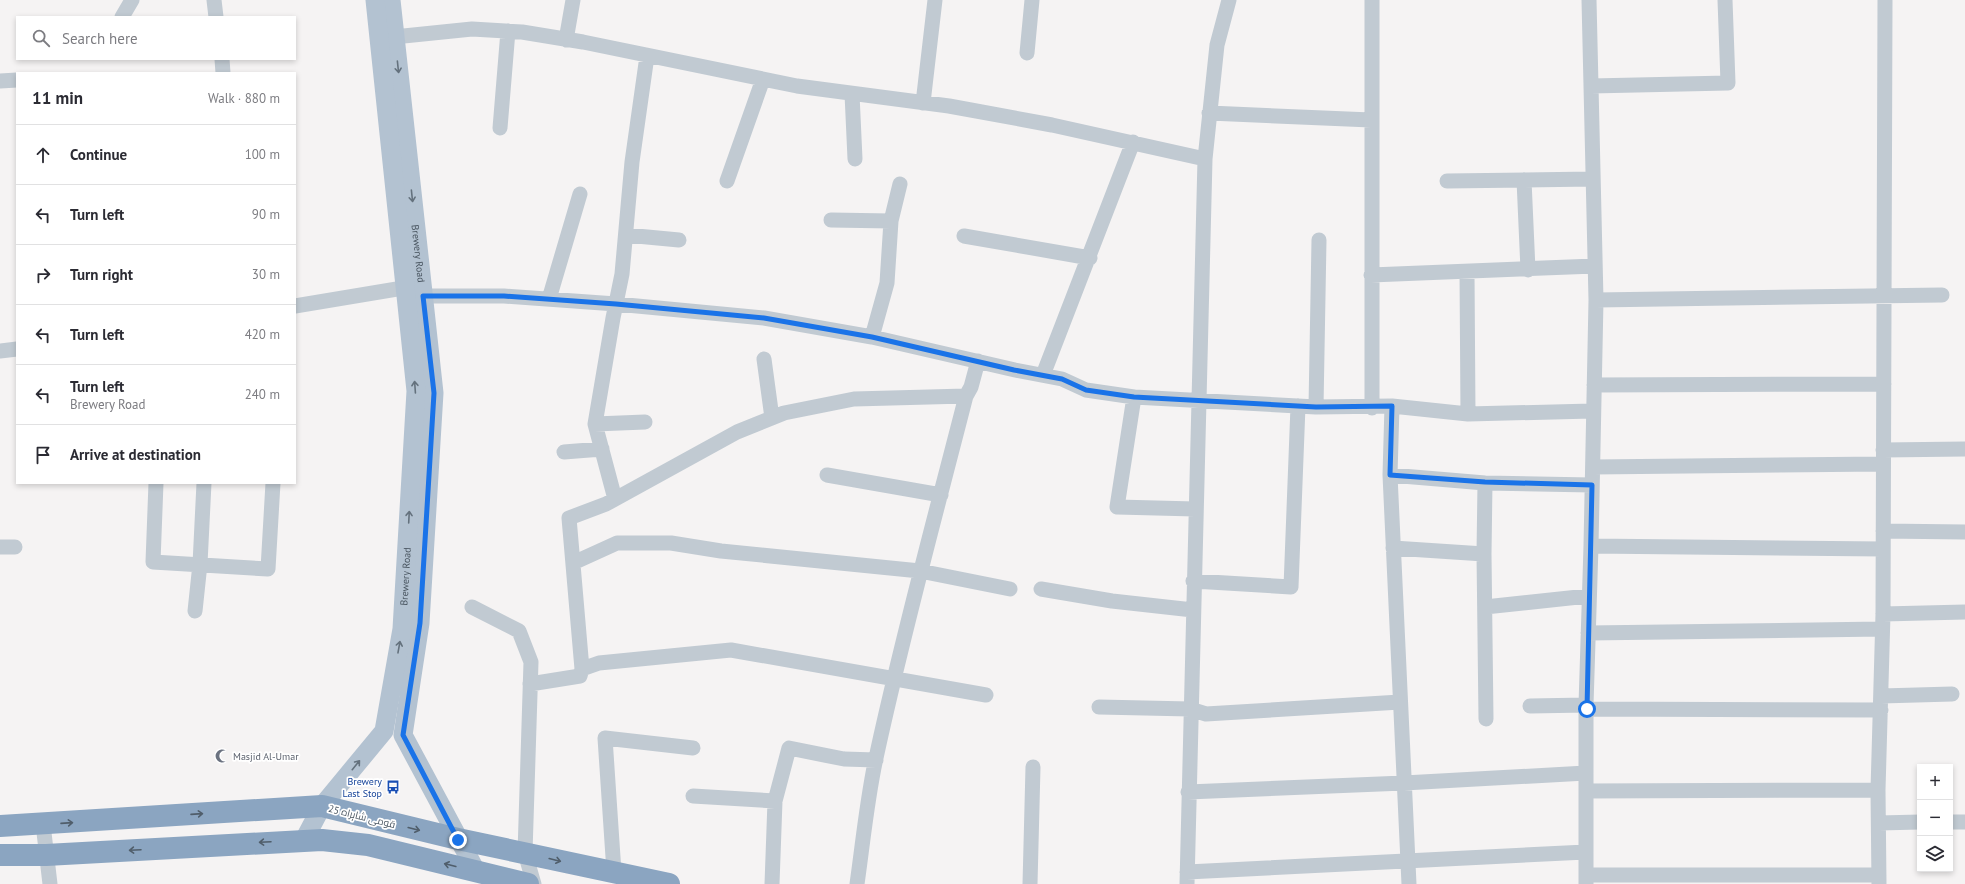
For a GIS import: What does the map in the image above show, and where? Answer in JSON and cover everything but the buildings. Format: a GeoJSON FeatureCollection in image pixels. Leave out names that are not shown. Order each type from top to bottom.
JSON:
{"type":"FeatureCollection","features":[{"type":"Feature","properties":{"kind":"highway","name":"قومی شاہراہ 25"},"geometry":{"type":"LineString","coordinates":[[0,826],[322,806],[458,840],[669,884]]}},
{"type":"Feature","properties":{"kind":"highway"},"geometry":{"type":"LineString","coordinates":[[0,855],[46,855],[304,840],[368,845],[528,884]]}},
{"type":"Feature","properties":{"kind":"main road","name":"Brewery Road"},"geometry":{"type":"LineString","coordinates":[[375,0],[387,37],[417,289],[434,393],[420,623],[403,735]]}},
{"type":"Feature","properties":{"kind":"main road","name":"Brewery Road"},"geometry":{"type":"LineString","coordinates":[[387,37],[391,0]]}},
{"type":"Feature","properties":{"kind":"main road","name":"Brewery Road"},"geometry":{"type":"LineString","coordinates":[[304,840],[322,806],[384,731],[402,629],[416,391],[417,289]]}},
{"type":"Feature","properties":{"kind":"main road"},"geometry":{"type":"LineString","coordinates":[[384,731],[403,735],[476,871]]}},
{"type":"Feature","properties":{"kind":"street"},"geometry":{"type":"LineString","coordinates":[[123,16],[132,0]]}},
{"type":"Feature","properties":{"kind":"street"},"geometry":{"type":"LineString","coordinates":[[214,0],[216,16]]}},
{"type":"Feature","properties":{"kind":"street"},"geometry":{"type":"LineString","coordinates":[[566,40],[573,0]]}},
{"type":"Feature","properties":{"kind":"street"},"geometry":{"type":"LineString","coordinates":[[923,103],[935,0]]}},
{"type":"Feature","properties":{"kind":"street"},"geometry":{"type":"LineString","coordinates":[[1027,53],[1032,0]]}},
{"type":"Feature","properties":{"kind":"street"},"geometry":{"type":"LineString","coordinates":[[1229,0],[1217,45],[1205,159],[1193,581],[1187,878],[1408,862],[1586,852]]}},
{"type":"Feature","properties":{"kind":"street"},"geometry":{"type":"LineString","coordinates":[[1372,0],[1370,275],[1372,408]]}},
{"type":"Feature","properties":{"kind":"street"},"geometry":{"type":"LineString","coordinates":[[1589,0],[1596,300],[1592,411],[1593,467],[1588,596],[1586,707],[1586,880],[1879,879],[1878,790],[1881,703],[1883,548],[1885,0]]}},
{"type":"Feature","properties":{"kind":"street"},"geometry":{"type":"LineString","coordinates":[[1591,86],[1728,83],[1725,0]]}},
{"type":"Feature","properties":{"kind":"street"},"geometry":{"type":"LineString","coordinates":[[387,37],[472,29],[508,31],[566,40],[797,86],[923,103],[1052,125],[1205,159]]}},
{"type":"Feature","properties":{"kind":"street"},"geometry":{"type":"LineString","coordinates":[[500,128],[508,31]]}},
{"type":"Feature","properties":{"kind":"street"},"geometry":{"type":"LineString","coordinates":[[615,498],[595,424],[622,274],[632,162],[647,56]]}},
{"type":"Feature","properties":{"kind":"street"},"geometry":{"type":"LineString","coordinates":[[222,60],[223,72]]}},
{"type":"Feature","properties":{"kind":"street"},"geometry":{"type":"LineString","coordinates":[[727,181],[763,79]]}},
{"type":"Feature","properties":{"kind":"street"},"geometry":{"type":"LineString","coordinates":[[0,81],[16,80]]}},
{"type":"Feature","properties":{"kind":"street"},"geometry":{"type":"LineString","coordinates":[[852,94],[855,159]]}},
{"type":"Feature","properties":{"kind":"street"},"geometry":{"type":"LineString","coordinates":[[1209,113],[1371,120]]}},
{"type":"Feature","properties":{"kind":"street"},"geometry":{"type":"LineString","coordinates":[[1042,375],[1090,258],[1133,142]]}},
{"type":"Feature","properties":{"kind":"street"},"geometry":{"type":"LineString","coordinates":[[1447,181],[1593,179]]}},
{"type":"Feature","properties":{"kind":"street"},"geometry":{"type":"LineString","coordinates":[[1524,180],[1528,270]]}},
{"type":"Feature","properties":{"kind":"street"},"geometry":{"type":"LineString","coordinates":[[872,337],[887,283],[891,221],[900,184]]}},
{"type":"Feature","properties":{"kind":"street"},"geometry":{"type":"LineString","coordinates":[[549,299],[580,194]]}},
{"type":"Feature","properties":{"kind":"street"},"geometry":{"type":"LineString","coordinates":[[832,220],[891,221]]}},
{"type":"Feature","properties":{"kind":"street"},"geometry":{"type":"LineString","coordinates":[[626,235],[679,240]]}},
{"type":"Feature","properties":{"kind":"street"},"geometry":{"type":"LineString","coordinates":[[964,236],[1090,258]]}},
{"type":"Feature","properties":{"kind":"street"},"geometry":{"type":"LineString","coordinates":[[1316,407],[1319,240]]}},
{"type":"Feature","properties":{"kind":"street"},"geometry":{"type":"LineString","coordinates":[[1370,275],[1528,270],[1595,266]]}},
{"type":"Feature","properties":{"kind":"street"},"geometry":{"type":"LineString","coordinates":[[1467,272],[1468,414]]}},
{"type":"Feature","properties":{"kind":"street"},"geometry":{"type":"LineString","coordinates":[[296,306],[417,289],[616,304],[764,318],[872,337],[1014,370],[1062,379],[1086,390],[1134,397],[1198,399],[1316,407],[1372,408],[1392,406],[1468,414],[1592,411]]}},
{"type":"Feature","properties":{"kind":"street"},"geometry":{"type":"LineString","coordinates":[[1596,300],[1942,295]]}},
{"type":"Feature","properties":{"kind":"street"},"geometry":{"type":"LineString","coordinates":[[0,351],[16,349]]}},
{"type":"Feature","properties":{"kind":"street"},"geometry":{"type":"LineString","coordinates":[[764,359],[772,418]]}},
{"type":"Feature","properties":{"kind":"street"},"geometry":{"type":"LineString","coordinates":[[857,884],[876,760],[920,571],[966,396],[971,387],[978,361]]}},
{"type":"Feature","properties":{"kind":"street"},"geometry":{"type":"LineString","coordinates":[[1594,385],[1884,384]]}},
{"type":"Feature","properties":{"kind":"street"},"geometry":{"type":"LineString","coordinates":[[530,684],[580,676],[582,669],[569,518],[615,498],[736,432],[784,413],[854,399],[966,396]]}},
{"type":"Feature","properties":{"kind":"street"},"geometry":{"type":"LineString","coordinates":[[1134,397],[1117,506],[1195,509]]}},
{"type":"Feature","properties":{"kind":"street"},"geometry":{"type":"LineString","coordinates":[[1193,581],[1290,587],[1298,406]]}},
{"type":"Feature","properties":{"kind":"street"},"geometry":{"type":"LineString","coordinates":[[1392,406],[1390,475],[1409,884]]}},
{"type":"Feature","properties":{"kind":"street"},"geometry":{"type":"LineString","coordinates":[[595,424],[645,422]]}},
{"type":"Feature","properties":{"kind":"street"},"geometry":{"type":"LineString","coordinates":[[564,452],[602,449]]}},
{"type":"Feature","properties":{"kind":"street"},"geometry":{"type":"LineString","coordinates":[[1593,467],[1883,457],[1965,449]]}},
{"type":"Feature","properties":{"kind":"street"},"geometry":{"type":"LineString","coordinates":[[827,475],[940,495]]}},
{"type":"Feature","properties":{"kind":"street"},"geometry":{"type":"LineString","coordinates":[[1390,475],[1485,482],[1592,485]]}},
{"type":"Feature","properties":{"kind":"street"},"geometry":{"type":"LineString","coordinates":[[1485,482],[1484,554],[1486,718]]}},
{"type":"Feature","properties":{"kind":"street"},"geometry":{"type":"LineString","coordinates":[[156,484],[153,562],[268,569],[273,484]]}},
{"type":"Feature","properties":{"kind":"street"},"geometry":{"type":"LineString","coordinates":[[195,611],[200,564],[204,484]]}},
{"type":"Feature","properties":{"kind":"street"},"geometry":{"type":"LineString","coordinates":[[1883,531],[1965,532]]}},
{"type":"Feature","properties":{"kind":"street"},"geometry":{"type":"LineString","coordinates":[[573,563],[617,543],[671,543],[721,551],[920,571],[1010,589]]}},
{"type":"Feature","properties":{"kind":"street"},"geometry":{"type":"LineString","coordinates":[[0,546],[15,548]]}},
{"type":"Feature","properties":{"kind":"street"},"geometry":{"type":"LineString","coordinates":[[1591,546],[1883,548]]}},
{"type":"Feature","properties":{"kind":"street"},"geometry":{"type":"LineString","coordinates":[[1393,548],[1484,554]]}},
{"type":"Feature","properties":{"kind":"street"},"geometry":{"type":"LineString","coordinates":[[1041,589],[1112,601],[1193,610]]}},
{"type":"Feature","properties":{"kind":"street"},"geometry":{"type":"LineString","coordinates":[[1485,607],[1588,596]]}},
{"type":"Feature","properties":{"kind":"street"},"geometry":{"type":"LineString","coordinates":[[472,607],[519,631],[531,662],[525,853],[534,884]]}},
{"type":"Feature","properties":{"kind":"street"},"geometry":{"type":"LineString","coordinates":[[1882,614],[1965,612]]}},
{"type":"Feature","properties":{"kind":"street"},"geometry":{"type":"LineString","coordinates":[[1588,633],[1882,629]]}},
{"type":"Feature","properties":{"kind":"street"},"geometry":{"type":"LineString","coordinates":[[582,669],[599,663],[731,650],[986,695]]}},
{"type":"Feature","properties":{"kind":"street"},"geometry":{"type":"LineString","coordinates":[[1530,706],[1586,707],[1881,703],[1952,694]]}},
{"type":"Feature","properties":{"kind":"street"},"geometry":{"type":"LineString","coordinates":[[1100,707],[1190,709],[1206,714],[1400,702]]}},
{"type":"Feature","properties":{"kind":"street"},"geometry":{"type":"LineString","coordinates":[[614,872],[605,738],[693,748]]}},
{"type":"Feature","properties":{"kind":"street"},"geometry":{"type":"LineString","coordinates":[[772,884],[775,801],[789,748],[844,759],[876,760]]}},
{"type":"Feature","properties":{"kind":"street"},"geometry":{"type":"LineString","coordinates":[[1030,884],[1033,767]]}},
{"type":"Feature","properties":{"kind":"street"},"geometry":{"type":"LineString","coordinates":[[1188,792],[1404,783],[1586,772]]}},
{"type":"Feature","properties":{"kind":"street"},"geometry":{"type":"LineString","coordinates":[[1586,791],[1878,790]]}},
{"type":"Feature","properties":{"kind":"street"},"geometry":{"type":"LineString","coordinates":[[693,796],[775,801]]}},
{"type":"Feature","properties":{"kind":"street"},"geometry":{"type":"LineString","coordinates":[[1879,823],[1917,822]]}},
{"type":"Feature","properties":{"kind":"street"},"geometry":{"type":"LineString","coordinates":[[1953,822],[1965,822]]}},
{"type":"Feature","properties":{"kind":"street"},"geometry":{"type":"LineString","coordinates":[[43,824],[50,884]]}},
{"type":"Feature","properties":{"kind":"place","name":"Masjid Al-Umar"},"geometry":{"type":"Point","coordinates":[222,756]}},
{"type":"Feature","properties":{"kind":"place","name":"Brewery Last Stop"},"geometry":{"type":"Point","coordinates":[393,787]}},
{"type":"Feature","properties":{"kind":"route"},"geometry":{"type":"LineString","coordinates":[[458,840],[403,735],[420,623],[434,393],[423,296],[504,296],[616,304],[764,318],[872,337],[1014,370],[1062,379],[1086,390],[1134,397],[1198,399],[1316,407],[1372,408],[1392,406],[1390,475],[1485,482],[1592,485],[1588,596],[1587,709]]}}]}
